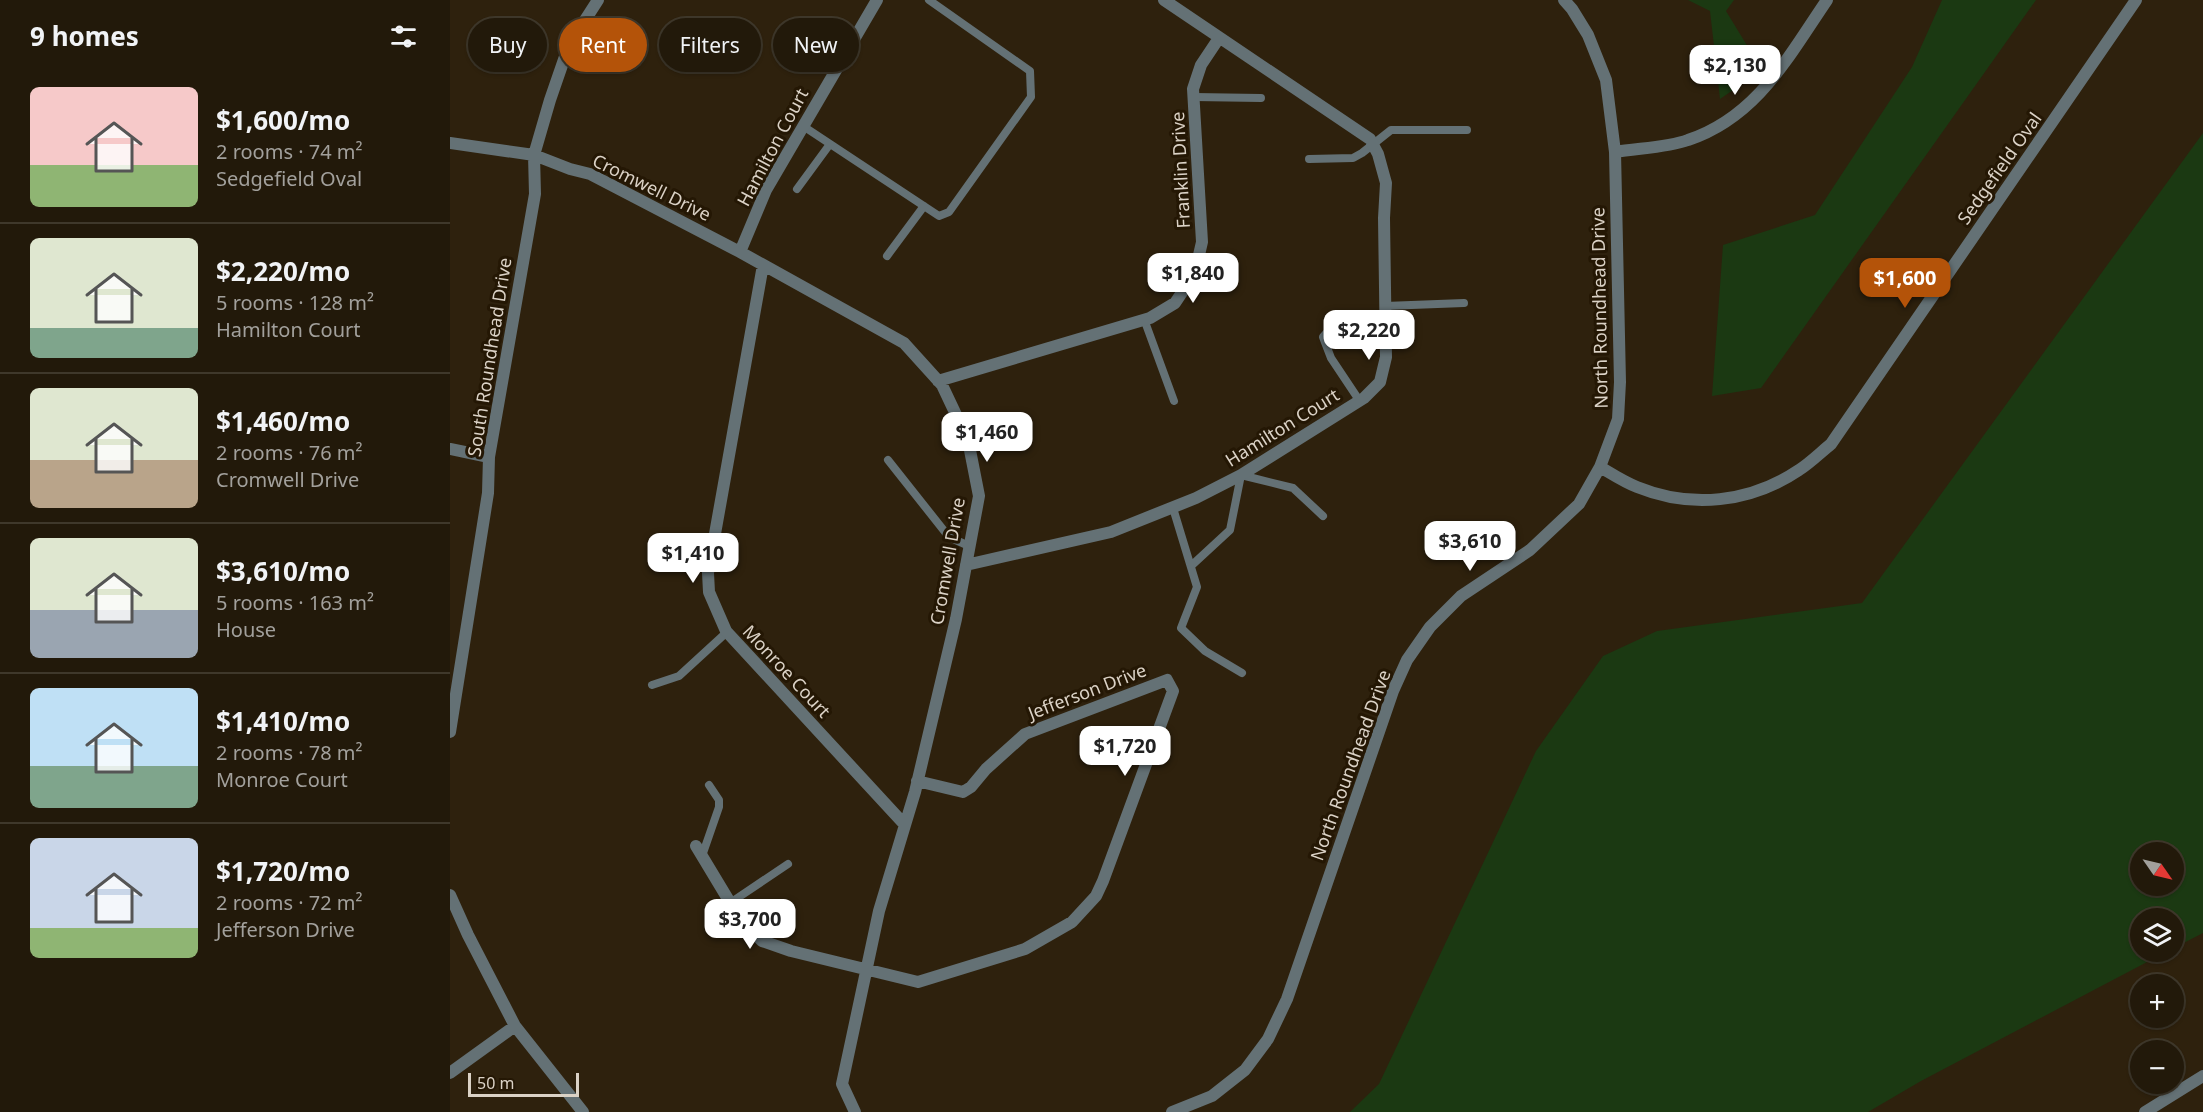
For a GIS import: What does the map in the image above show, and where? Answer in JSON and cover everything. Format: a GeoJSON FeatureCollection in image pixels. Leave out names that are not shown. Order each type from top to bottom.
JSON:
{"type":"FeatureCollection","features":[{"type":"Feature","properties":{"kind":"street","name":"South Roundhead Drive"},"geometry":{"type":"LineString","coordinates":[[450,732],[488,494],[489,457],[535,194],[534,155],[568,45],[598,0]]}},
{"type":"Feature","properties":{"kind":"street","name":"Hamilton Court"},"geometry":{"type":"LineString","coordinates":[[740,252],[766,190],[876,0]]}},
{"type":"Feature","properties":{"kind":"street","name":"Hamilton Court"},"geometry":{"type":"LineString","coordinates":[[966,565],[1112,532],[1173,507],[1241,476],[1359,400],[1380,382],[1386,357],[1384,218],[1386,183],[1378,154],[1370,139],[1164,0]]}},
{"type":"Feature","properties":{"kind":"street","name":"North Roundhead Drive"},"geometry":{"type":"LineString","coordinates":[[1172,1112],[1212,1096],[1245,1070],[1268,1039],[1287,999],[1393,691],[1407,660],[1430,627],[1461,596],[1530,549],[1579,504],[1600,467],[1618,419],[1620,382],[1615,152],[1606,80],[1588,35],[1564,0]]}},
{"type":"Feature","properties":{"kind":"street"},"geometry":{"type":"LineString","coordinates":[[1615,152],[1687,141],[1732,119],[1772,81],[1827,0]]}},
{"type":"Feature","properties":{"kind":"street","name":"Sedgefield Oval"},"geometry":{"type":"LineString","coordinates":[[1600,467],[1635,487],[1670,498],[1705,501],[1737,498],[1772,486],[1800,470],[1830,444],[2136,0]]}},
{"type":"Feature","properties":{"kind":"street","name":"Franklin Drive"},"geometry":{"type":"LineString","coordinates":[[938,381],[1144,320],[1175,303],[1190,282],[1202,242],[1193,89],[1201,65],[1219,38]]}},
{"type":"Feature","properties":{"kind":"street","name":"Cromwell Drive"},"geometry":{"type":"LineString","coordinates":[[450,143],[534,155],[590,174],[740,252],[904,343],[942,385],[968,440],[978,496],[956,619],[917,781],[879,911],[842,1084],[855,1112]]}},
{"type":"Feature","properties":{"kind":"street","name":"Monroe Court"},"geometry":{"type":"LineString","coordinates":[[763,265],[708,573],[709,592],[727,632],[905,825]]}},
{"type":"Feature","properties":{"kind":"street"},"geometry":{"type":"LineString","coordinates":[[450,449],[489,457]]}},
{"type":"Feature","properties":{"kind":"street","name":"Jefferson Drive"},"geometry":{"type":"LineString","coordinates":[[866,971],[918,982],[1025,948],[1072,922],[1096,896],[1103,881],[1173,691],[1167,680],[1025,734],[986,769],[971,787],[963,792],[917,781]]}},
{"type":"Feature","properties":{"kind":"street"},"geometry":{"type":"LineString","coordinates":[[699,851],[740,919],[762,941],[866,971]]}},
{"type":"Feature","properties":{"kind":"street"},"geometry":{"type":"LineString","coordinates":[[450,895],[515,1026],[583,1112]]}},
{"type":"Feature","properties":{"kind":"street"},"geometry":{"type":"LineString","coordinates":[[450,1073],[515,1026]]}},
{"type":"Feature","properties":{"kind":"street"},"geometry":{"type":"LineString","coordinates":[[2145,1112],[2203,1076]]}},
{"type":"Feature","properties":{"kind":"lane"},"geometry":{"type":"LineString","coordinates":[[803,126],[939,216],[949,212],[1031,97],[1030,71],[929,0]]}},
{"type":"Feature","properties":{"kind":"lane"},"geometry":{"type":"LineString","coordinates":[[1194,97],[1261,98]]}},
{"type":"Feature","properties":{"kind":"lane"},"geometry":{"type":"LineString","coordinates":[[1309,159],[1353,158],[1390,130],[1467,130]]}},
{"type":"Feature","properties":{"kind":"lane"},"geometry":{"type":"LineString","coordinates":[[797,189],[830,144]]}},
{"type":"Feature","properties":{"kind":"lane"},"geometry":{"type":"LineString","coordinates":[[887,256],[924,206]]}},
{"type":"Feature","properties":{"kind":"lane"},"geometry":{"type":"LineString","coordinates":[[1385,306],[1464,303]]}},
{"type":"Feature","properties":{"kind":"lane"},"geometry":{"type":"LineString","coordinates":[[1144,320],[1174,401]]}},
{"type":"Feature","properties":{"kind":"lane"},"geometry":{"type":"LineString","coordinates":[[1359,400],[1331,357],[1323,336],[1330,329],[1386,328]]}},
{"type":"Feature","properties":{"kind":"lane"},"geometry":{"type":"LineString","coordinates":[[888,460],[949,537],[969,546]]}},
{"type":"Feature","properties":{"kind":"lane"},"geometry":{"type":"LineString","coordinates":[[1191,566],[1230,530],[1241,476],[1293,488],[1323,516]]}},
{"type":"Feature","properties":{"kind":"lane"},"geometry":{"type":"LineString","coordinates":[[1173,507],[1197,587],[1181,628],[1204,651],[1242,673]]}},
{"type":"Feature","properties":{"kind":"lane"},"geometry":{"type":"LineString","coordinates":[[652,685],[680,676],[727,632]]}},
{"type":"Feature","properties":{"kind":"lane"},"geometry":{"type":"LineString","coordinates":[[699,851],[719,807],[719,800],[709,785]]}},
{"type":"Feature","properties":{"kind":"lane"},"geometry":{"type":"LineString","coordinates":[[730,903],[788,864]]}},
{"type":"Feature","properties":{"kind":"green space"},"geometry":{"type":"Polygon","coordinates":[[[1688,0],[1734,0],[1726,11],[1762,70],[1720,99],[1710,11],[1688,0]]]}},
{"type":"Feature","properties":{"kind":"green space"},"geometry":{"type":"Polygon","coordinates":[[[1942,0],[2036,0],[1761,388],[1712,396],[1723,245],[1815,215],[1912,67],[1942,0]]]}},
{"type":"Feature","properties":{"kind":"green space"},"geometry":{"type":"Polygon","coordinates":[[[2203,133],[2203,933],[2184,943],[2184,908],[2130,908],[2130,962],[2147,962],[1921,1081],[1868,1112],[1350,1112],[1379,1084],[1536,751],[1603,656],[1657,631],[1862,603],[2203,133]]]}}]}
